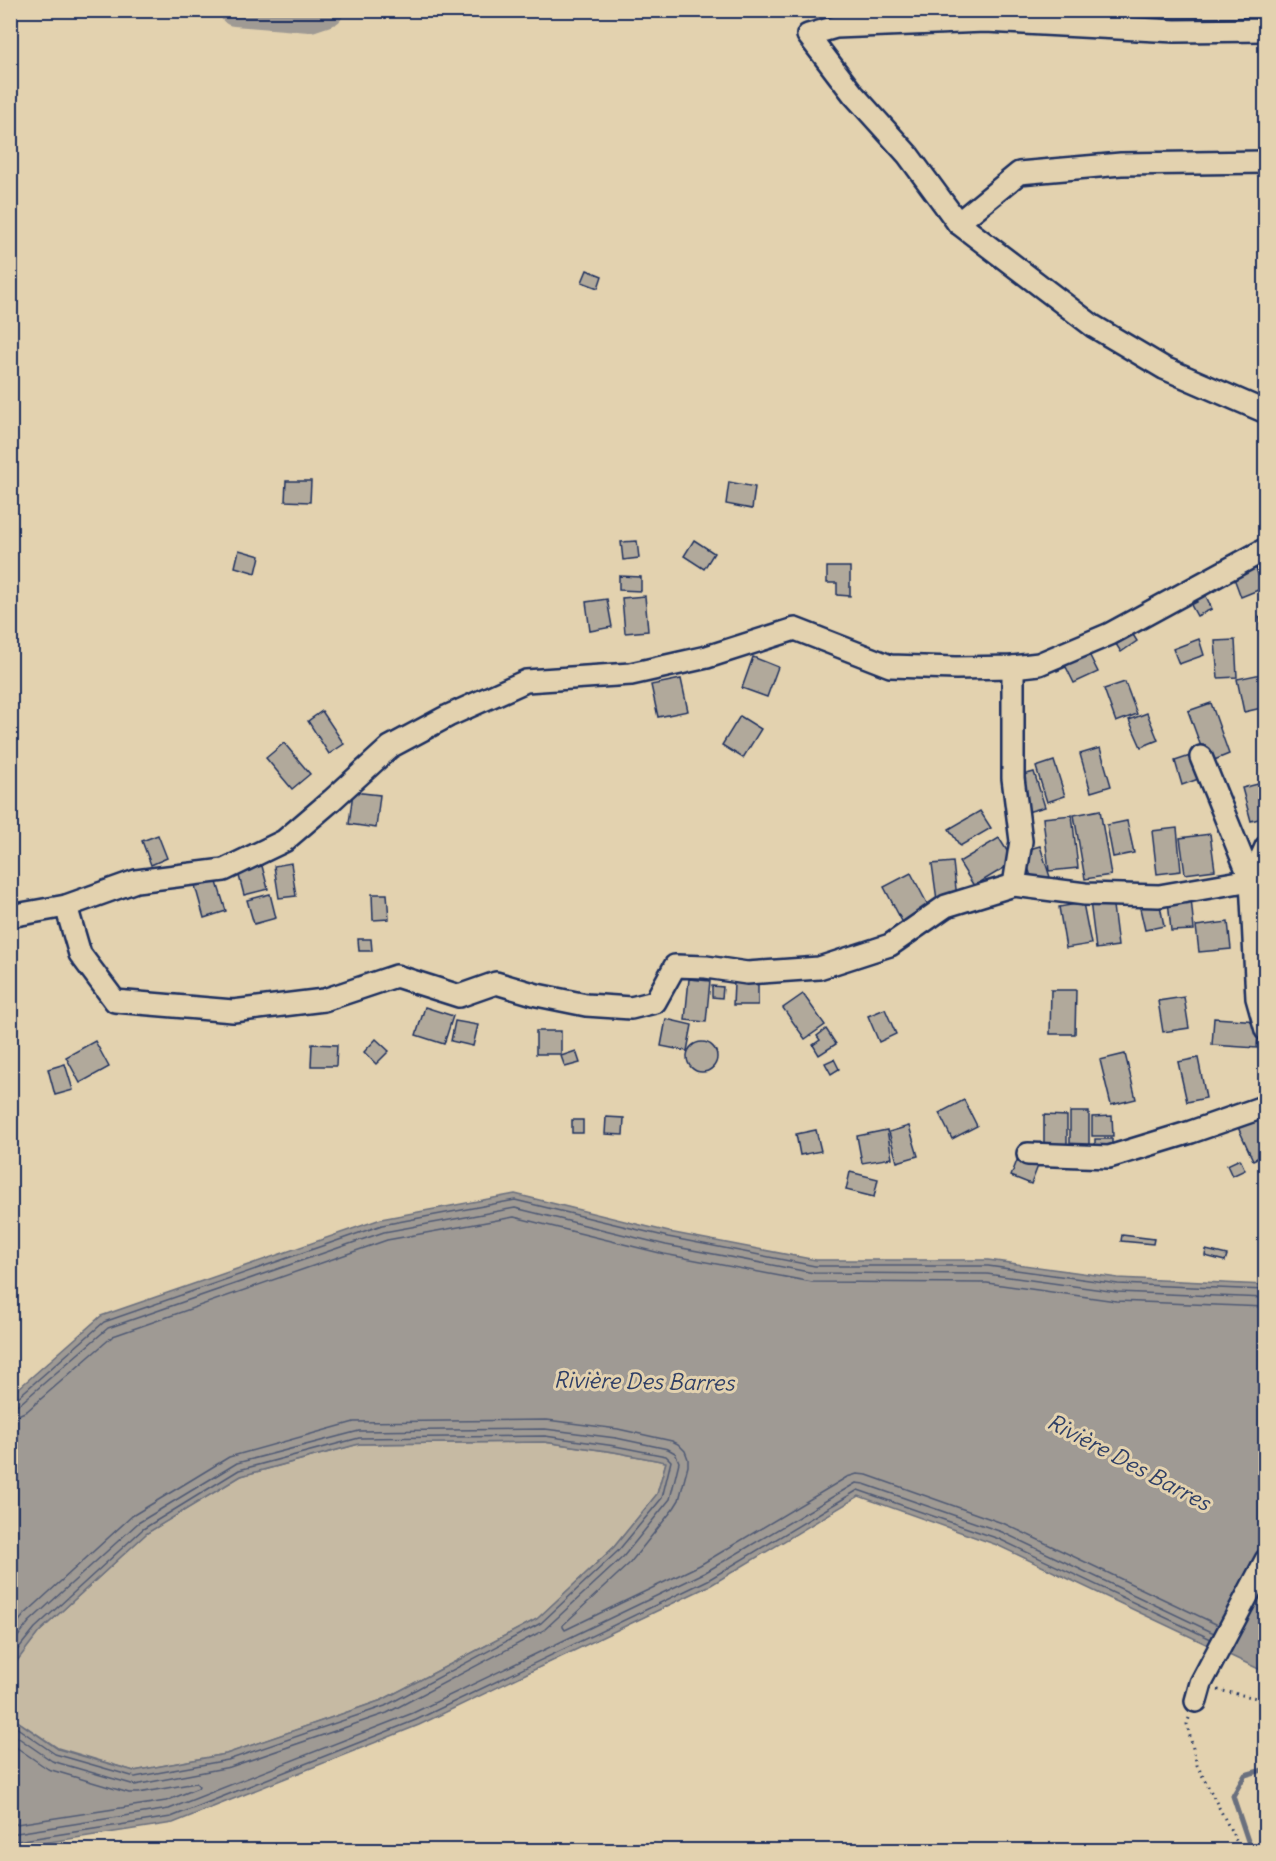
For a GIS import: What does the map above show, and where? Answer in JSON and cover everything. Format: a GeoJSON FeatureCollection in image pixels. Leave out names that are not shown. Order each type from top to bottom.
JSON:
{"type":"FeatureCollection","features":[{"type":"Feature","properties":{"kind":"street"},"geometry":{"type":"LineString","coordinates":[[1266,30],[1174,31],[985,21],[836,27],[808,35],[853,94],[908,155],[958,223],[1093,326],[1164,368],[1266,412]]}},
{"type":"Feature","properties":{"kind":"street"},"geometry":{"type":"LineString","coordinates":[[958,223],[1019,173],[1121,164],[1266,162]]}},
{"type":"Feature","properties":{"kind":"street"},"geometry":{"type":"LineString","coordinates":[[10,916],[66,906],[136,881],[224,870],[284,841],[390,747],[448,716],[526,681],[631,674],[707,657],[795,629],[890,666],[956,668],[1039,664],[1110,634],[1266,549]]}},
{"type":"Feature","properties":{"kind":"street"},"geometry":{"type":"LineString","coordinates":[[1013,666],[1013,778],[1021,841],[1014,885]]}},
{"type":"Feature","properties":{"kind":"street"},"geometry":{"type":"LineString","coordinates":[[1201,757],[1251,880],[1260,950],[1257,998],[1266,1030]]}},
{"type":"Feature","properties":{"kind":"street"},"geometry":{"type":"LineString","coordinates":[[1251,880],[1266,847]]}},
{"type":"Feature","properties":{"kind":"street"},"geometry":{"type":"LineString","coordinates":[[66,906],[80,954],[115,1001],[233,1011],[324,1000],[396,976],[459,996],[496,983],[537,995],[586,1005],[631,1008],[655,1002],[675,966],[706,967],[747,973],[819,968],[890,945],[946,906],[1014,885],[1085,894],[1159,896],[1251,880]]}},
{"type":"Feature","properties":{"kind":"street"},"geometry":{"type":"LineString","coordinates":[[1028,1154],[1109,1157],[1266,1106]]}},
{"type":"Feature","properties":{"kind":"street"},"geometry":{"type":"LineString","coordinates":[[1199,1692],[1266,1560]]}},
{"type":"Feature","properties":{"kind":"path"},"geometry":{"type":"LineString","coordinates":[[1241,1851],[1197,1765],[1187,1724],[1199,1692],[1218,1690],[1266,1700]]}},
{"type":"Feature","properties":{"kind":"shaded area"},"geometry":{"type":"Polygon","coordinates":[[[544,1442],[666,1462],[657,1494],[614,1547],[537,1619],[382,1700],[226,1754],[134,1771],[58,1748],[16,1720],[10,1669],[39,1632],[147,1533],[241,1476],[359,1444],[544,1442]]]}},
{"type":"Feature","properties":{"kind":"water","name":"Rivière Des Barres"},"geometry":{"type":"Polygon","coordinates":[[[515,1194],[669,1232],[816,1260],[988,1260],[1118,1278],[1265,1285],[1265,1672],[997,1545],[859,1496],[711,1585],[419,1725],[173,1823],[11,1848],[10,1688],[16,1720],[58,1749],[134,1771],[226,1754],[382,1700],[537,1619],[614,1547],[657,1494],[666,1462],[614,1452],[544,1442],[359,1444],[241,1476],[147,1533],[39,1632],[11,1669],[11,1395],[101,1316],[381,1219],[515,1194]]]}},
{"type":"Feature","properties":{"kind":"building"},"geometry":{"type":"Polygon","coordinates":[[[587,270],[602,276],[598,288],[582,282],[587,270]]]}},
{"type":"Feature","properties":{"kind":"building"},"geometry":{"type":"Polygon","coordinates":[[[286,481],[311,481],[310,502],[285,501],[286,481]]]}},
{"type":"Feature","properties":{"kind":"building"},"geometry":{"type":"Polygon","coordinates":[[[729,482],[755,487],[752,509],[726,504],[729,482]]]}},
{"type":"Feature","properties":{"kind":"building"},"geometry":{"type":"Polygon","coordinates":[[[694,540],[714,553],[704,569],[684,556],[694,540]]]}},
{"type":"Feature","properties":{"kind":"building"},"geometry":{"type":"Polygon","coordinates":[[[637,541],[639,558],[623,560],[621,542],[637,541]]]}},
{"type":"Feature","properties":{"kind":"building"},"geometry":{"type":"Polygon","coordinates":[[[239,550],[260,556],[256,573],[235,567],[239,550]]]}},
{"type":"Feature","properties":{"kind":"building"},"geometry":{"type":"Polygon","coordinates":[[[1253,560],[1263,588],[1241,597],[1231,570],[1253,560]]]}},
{"type":"Feature","properties":{"kind":"building"},"geometry":{"type":"Polygon","coordinates":[[[827,567],[850,567],[850,596],[837,595],[837,583],[827,583],[827,567]]]}},
{"type":"Feature","properties":{"kind":"building"},"geometry":{"type":"Polygon","coordinates":[[[619,576],[641,577],[641,591],[619,590],[619,576]]]}},
{"type":"Feature","properties":{"kind":"building"},"geometry":{"type":"Polygon","coordinates":[[[1204,592],[1212,609],[1197,616],[1191,605],[1197,602],[1194,597],[1204,592]]]}},
{"type":"Feature","properties":{"kind":"building"},"geometry":{"type":"Polygon","coordinates":[[[645,596],[648,631],[625,633],[622,598],[645,596]]]}},
{"type":"Feature","properties":{"kind":"building"},"geometry":{"type":"Polygon","coordinates":[[[607,599],[612,627],[590,631],[586,602],[607,599]]]}},
{"type":"Feature","properties":{"kind":"building"},"geometry":{"type":"Polygon","coordinates":[[[1266,616],[1266,652],[1264,652],[1259,617],[1266,616]]]}},
{"type":"Feature","properties":{"kind":"building"},"geometry":{"type":"Polygon","coordinates":[[[1130,630],[1137,641],[1121,652],[1114,641],[1130,630]]]}},
{"type":"Feature","properties":{"kind":"building"},"geometry":{"type":"Polygon","coordinates":[[[1199,639],[1204,655],[1179,664],[1173,649],[1199,639]]]}},
{"type":"Feature","properties":{"kind":"building"},"geometry":{"type":"Polygon","coordinates":[[[1235,640],[1237,677],[1218,678],[1215,641],[1235,640]]]}},
{"type":"Feature","properties":{"kind":"building"},"geometry":{"type":"Polygon","coordinates":[[[1085,646],[1098,672],[1074,683],[1066,667],[1057,671],[1053,662],[1085,646]]]}},
{"type":"Feature","properties":{"kind":"building"},"geometry":{"type":"Polygon","coordinates":[[[753,657],[778,667],[767,697],[742,688],[753,657]]]}},
{"type":"Feature","properties":{"kind":"building"},"geometry":{"type":"Polygon","coordinates":[[[1261,674],[1266,690],[1266,707],[1244,712],[1237,679],[1261,674]]]}},
{"type":"Feature","properties":{"kind":"building"},"geometry":{"type":"Polygon","coordinates":[[[681,679],[688,711],[658,717],[651,685],[681,679]]]}},
{"type":"Feature","properties":{"kind":"building"},"geometry":{"type":"Polygon","coordinates":[[[1125,682],[1137,714],[1116,722],[1104,689],[1125,682]]]}},
{"type":"Feature","properties":{"kind":"building"},"geometry":{"type":"Polygon","coordinates":[[[1211,703],[1229,754],[1207,763],[1188,711],[1211,703]]]}},
{"type":"Feature","properties":{"kind":"building"},"geometry":{"type":"Polygon","coordinates":[[[322,711],[344,744],[329,754],[308,721],[322,711]]]}},
{"type":"Feature","properties":{"kind":"building"},"geometry":{"type":"Polygon","coordinates":[[[1147,713],[1158,740],[1141,747],[1129,720],[1147,713]]]}},
{"type":"Feature","properties":{"kind":"building"},"geometry":{"type":"Polygon","coordinates":[[[740,716],[761,729],[743,758],[722,745],[740,716]]]}},
{"type":"Feature","properties":{"kind":"building"},"geometry":{"type":"Polygon","coordinates":[[[284,743],[310,774],[292,789],[266,758],[284,743]]]}},
{"type":"Feature","properties":{"kind":"building"},"geometry":{"type":"Polygon","coordinates":[[[1100,748],[1111,786],[1091,792],[1080,754],[1100,748]]]}},
{"type":"Feature","properties":{"kind":"building"},"geometry":{"type":"Polygon","coordinates":[[[1193,755],[1201,778],[1182,785],[1175,761],[1193,755]]]}},
{"type":"Feature","properties":{"kind":"building"},"geometry":{"type":"Polygon","coordinates":[[[1054,761],[1065,796],[1047,802],[1036,767],[1054,761]]]}},
{"type":"Feature","properties":{"kind":"building"},"geometry":{"type":"Polygon","coordinates":[[[1034,772],[1045,807],[1027,812],[1016,777],[1034,772]]]}},
{"type":"Feature","properties":{"kind":"building"},"geometry":{"type":"Polygon","coordinates":[[[1266,782],[1266,817],[1251,821],[1242,788],[1266,782]]]}},
{"type":"Feature","properties":{"kind":"building"},"geometry":{"type":"Polygon","coordinates":[[[353,792],[380,795],[376,828],[349,824],[353,792]]]}},
{"type":"Feature","properties":{"kind":"building"},"geometry":{"type":"Polygon","coordinates":[[[1100,810],[1111,875],[1085,879],[1074,815],[1100,810]]]}},
{"type":"Feature","properties":{"kind":"building"},"geometry":{"type":"Polygon","coordinates":[[[980,811],[991,828],[960,846],[949,829],[980,811]]]}},
{"type":"Feature","properties":{"kind":"building"},"geometry":{"type":"Polygon","coordinates":[[[1072,815],[1078,868],[1049,871],[1043,818],[1072,815]]]}},
{"type":"Feature","properties":{"kind":"building"},"geometry":{"type":"Polygon","coordinates":[[[1127,821],[1134,853],[1113,857],[1107,825],[1127,821]]]}},
{"type":"Feature","properties":{"kind":"building"},"geometry":{"type":"Polygon","coordinates":[[[1177,828],[1181,871],[1157,874],[1152,831],[1177,828]]]}},
{"type":"Feature","properties":{"kind":"building"},"geometry":{"type":"Polygon","coordinates":[[[1210,834],[1215,870],[1185,874],[1180,838],[1210,834]]]}},
{"type":"Feature","properties":{"kind":"building"},"geometry":{"type":"Polygon","coordinates":[[[158,835],[167,858],[151,865],[142,841],[158,835]]]}},
{"type":"Feature","properties":{"kind":"building"},"geometry":{"type":"Polygon","coordinates":[[[999,838],[1014,862],[974,886],[959,862],[999,838]]]}},
{"type":"Feature","properties":{"kind":"building"},"geometry":{"type":"Polygon","coordinates":[[[1040,846],[1050,877],[1033,883],[1023,851],[1040,846]]]}},
{"type":"Feature","properties":{"kind":"building"},"geometry":{"type":"Polygon","coordinates":[[[953,862],[957,898],[937,900],[932,864],[953,862]]]}},
{"type":"Feature","properties":{"kind":"building"},"geometry":{"type":"Polygon","coordinates":[[[291,863],[296,896],[279,898],[274,866],[291,863]]]}},
{"type":"Feature","properties":{"kind":"building"},"geometry":{"type":"Polygon","coordinates":[[[262,866],[268,889],[244,895],[238,872],[262,866]]]}},
{"type":"Feature","properties":{"kind":"building"},"geometry":{"type":"Polygon","coordinates":[[[911,873],[931,911],[904,925],[884,887],[911,873]]]}},
{"type":"Feature","properties":{"kind":"building"},"geometry":{"type":"Polygon","coordinates":[[[215,876],[226,911],[204,918],[194,882],[215,876]]]}},
{"type":"Feature","properties":{"kind":"building"},"geometry":{"type":"Polygon","coordinates":[[[270,894],[276,918],[254,924],[247,900],[270,894]]]}},
{"type":"Feature","properties":{"kind":"building"},"geometry":{"type":"Polygon","coordinates":[[[372,894],[387,894],[389,919],[373,920],[372,894]]]}},
{"type":"Feature","properties":{"kind":"building"},"geometry":{"type":"Polygon","coordinates":[[[1112,898],[1118,946],[1096,949],[1090,901],[1112,898]]]}},
{"type":"Feature","properties":{"kind":"building"},"geometry":{"type":"Polygon","coordinates":[[[1191,898],[1194,930],[1171,931],[1168,900],[1191,898]]]}},
{"type":"Feature","properties":{"kind":"building"},"geometry":{"type":"Polygon","coordinates":[[[1159,900],[1164,926],[1145,930],[1139,904],[1159,900]]]}},
{"type":"Feature","properties":{"kind":"building"},"geometry":{"type":"Polygon","coordinates":[[[1083,903],[1091,944],[1066,948],[1059,907],[1083,903]]]}},
{"type":"Feature","properties":{"kind":"building"},"geometry":{"type":"Polygon","coordinates":[[[1228,922],[1231,949],[1199,952],[1196,926],[1228,922]]]}},
{"type":"Feature","properties":{"kind":"building"},"geometry":{"type":"Polygon","coordinates":[[[358,939],[371,939],[372,951],[359,951],[358,939]]]}},
{"type":"Feature","properties":{"kind":"building"},"geometry":{"type":"Polygon","coordinates":[[[689,979],[710,981],[706,1022],[685,1020],[689,979]]]}},
{"type":"Feature","properties":{"kind":"building"},"geometry":{"type":"Polygon","coordinates":[[[734,983],[758,983],[758,1005],[733,1005],[734,983]]]}},
{"type":"Feature","properties":{"kind":"building"},"geometry":{"type":"Polygon","coordinates":[[[712,986],[723,987],[722,998],[712,997],[712,986]]]}},
{"type":"Feature","properties":{"kind":"building"},"geometry":{"type":"Polygon","coordinates":[[[1051,990],[1076,990],[1075,1034],[1050,1034],[1051,990]]]}},
{"type":"Feature","properties":{"kind":"building"},"geometry":{"type":"Polygon","coordinates":[[[803,994],[825,1025],[805,1039],[783,1008],[803,994]]]}},
{"type":"Feature","properties":{"kind":"building"},"geometry":{"type":"Polygon","coordinates":[[[1184,997],[1189,1028],[1163,1032],[1158,1001],[1184,997]]]}},
{"type":"Feature","properties":{"kind":"building"},"geometry":{"type":"Polygon","coordinates":[[[425,1007],[453,1016],[444,1044],[416,1035],[425,1007]]]}},
{"type":"Feature","properties":{"kind":"building"},"geometry":{"type":"Polygon","coordinates":[[[885,1009],[896,1034],[879,1042],[868,1016],[885,1009]]]}},
{"type":"Feature","properties":{"kind":"building"},"geometry":{"type":"Polygon","coordinates":[[[1214,1018],[1259,1021],[1257,1048],[1212,1045],[1214,1018]]]}},
{"type":"Feature","properties":{"kind":"building"},"geometry":{"type":"Polygon","coordinates":[[[666,1019],[692,1025],[687,1051],[661,1046],[666,1019]]]}},
{"type":"Feature","properties":{"kind":"building"},"geometry":{"type":"Polygon","coordinates":[[[455,1021],[478,1025],[473,1046],[451,1041],[455,1021]]]}},
{"type":"Feature","properties":{"kind":"building"},"geometry":{"type":"Polygon","coordinates":[[[826,1029],[836,1044],[819,1055],[813,1045],[820,1040],[817,1036],[826,1029]]]}},
{"type":"Feature","properties":{"kind":"building"},"geometry":{"type":"Polygon","coordinates":[[[536,1031],[561,1031],[561,1054],[536,1054],[536,1031]]]}},
{"type":"Feature","properties":{"kind":"building"},"geometry":{"type":"Polygon","coordinates":[[[376,1039],[389,1051],[376,1064],[364,1052],[376,1039]]]}},
{"type":"Feature","properties":{"kind":"building"},"geometry":{"type":"Polygon","coordinates":[[[95,1041],[109,1067],[80,1083],[66,1057],[95,1041]]]}},
{"type":"Feature","properties":{"kind":"building"},"geometry":{"type":"Polygon","coordinates":[[[702,1042],[713,1046],[717,1057],[713,1068],[702,1072],[691,1068],[687,1057],[691,1046],[702,1042]]]}},
{"type":"Feature","properties":{"kind":"building"},"geometry":{"type":"Polygon","coordinates":[[[312,1044],[337,1045],[336,1066],[311,1066],[312,1044]]]}},
{"type":"Feature","properties":{"kind":"building"},"geometry":{"type":"Polygon","coordinates":[[[576,1051],[580,1063],[565,1067],[561,1056],[576,1051]]]}},
{"type":"Feature","properties":{"kind":"building"},"geometry":{"type":"Polygon","coordinates":[[[1125,1054],[1136,1099],[1111,1105],[1100,1060],[1125,1054]]]}},
{"type":"Feature","properties":{"kind":"building"},"geometry":{"type":"Polygon","coordinates":[[[1198,1058],[1206,1098],[1187,1102],[1178,1062],[1198,1058]]]}},
{"type":"Feature","properties":{"kind":"building"},"geometry":{"type":"Polygon","coordinates":[[[834,1059],[839,1069],[831,1074],[825,1063],[834,1059]]]}},
{"type":"Feature","properties":{"kind":"building"},"geometry":{"type":"Polygon","coordinates":[[[65,1064],[73,1090],[55,1095],[48,1069],[65,1064]]]}},
{"type":"Feature","properties":{"kind":"building"},"geometry":{"type":"Polygon","coordinates":[[[964,1100],[977,1126],[952,1139],[939,1113],[964,1100]]]}},
{"type":"Feature","properties":{"kind":"building"},"geometry":{"type":"Polygon","coordinates":[[[1266,1111],[1266,1154],[1253,1160],[1237,1125],[1266,1111]]]}},
{"type":"Feature","properties":{"kind":"building"},"geometry":{"type":"Polygon","coordinates":[[[1070,1112],[1089,1112],[1089,1151],[1070,1151],[1070,1112]]]}},
{"type":"Feature","properties":{"kind":"building"},"geometry":{"type":"Polygon","coordinates":[[[1044,1115],[1067,1116],[1067,1150],[1044,1150],[1044,1115]]]}},
{"type":"Feature","properties":{"kind":"building"},"geometry":{"type":"Polygon","coordinates":[[[1112,1116],[1113,1136],[1092,1136],[1092,1117],[1112,1116]]]}},
{"type":"Feature","properties":{"kind":"building"},"geometry":{"type":"Polygon","coordinates":[[[606,1117],[624,1118],[623,1135],[605,1134],[606,1117]]]}},
{"type":"Feature","properties":{"kind":"building"},"geometry":{"type":"Polygon","coordinates":[[[572,1120],[583,1120],[583,1133],[572,1133],[572,1120]]]}},
{"type":"Feature","properties":{"kind":"building"},"geometry":{"type":"Polygon","coordinates":[[[909,1126],[918,1156],[897,1162],[889,1132],[909,1126]]]}},
{"type":"Feature","properties":{"kind":"building"},"geometry":{"type":"Polygon","coordinates":[[[816,1130],[821,1151],[800,1155],[796,1134],[816,1130]]]}},
{"type":"Feature","properties":{"kind":"building"},"geometry":{"type":"Polygon","coordinates":[[[887,1130],[892,1158],[862,1163],[857,1136],[887,1130]]]}},
{"type":"Feature","properties":{"kind":"building"},"geometry":{"type":"Polygon","coordinates":[[[1095,1139],[1112,1139],[1112,1147],[1095,1147],[1095,1139]]]}},
{"type":"Feature","properties":{"kind":"building"},"geometry":{"type":"Polygon","coordinates":[[[1018,1158],[1038,1166],[1031,1184],[1011,1176],[1018,1158]]]}},
{"type":"Feature","properties":{"kind":"building"},"geometry":{"type":"Polygon","coordinates":[[[1240,1159],[1245,1170],[1232,1176],[1227,1165],[1240,1159]]]}},
{"type":"Feature","properties":{"kind":"building"},"geometry":{"type":"Polygon","coordinates":[[[850,1172],[878,1179],[874,1197],[846,1190],[850,1172]]]}},
{"type":"Feature","properties":{"kind":"building"},"geometry":{"type":"Polygon","coordinates":[[[1122,1235],[1154,1239],[1153,1244],[1121,1241],[1122,1235]]]}},
{"type":"Feature","properties":{"kind":"building"},"geometry":{"type":"Polygon","coordinates":[[[1206,1250],[1227,1255],[1225,1261],[1205,1256],[1206,1250]]]}},
{"type":"Feature","properties":{"kind":"waterway"},"geometry":{"type":"LineString","coordinates":[[235,10],[310,16],[328,10]]}},
{"type":"Feature","properties":{"kind":"waterway"},"geometry":{"type":"LineString","coordinates":[[1251,1850],[1233,1796],[1245,1775],[1266,1769]]}}]}
